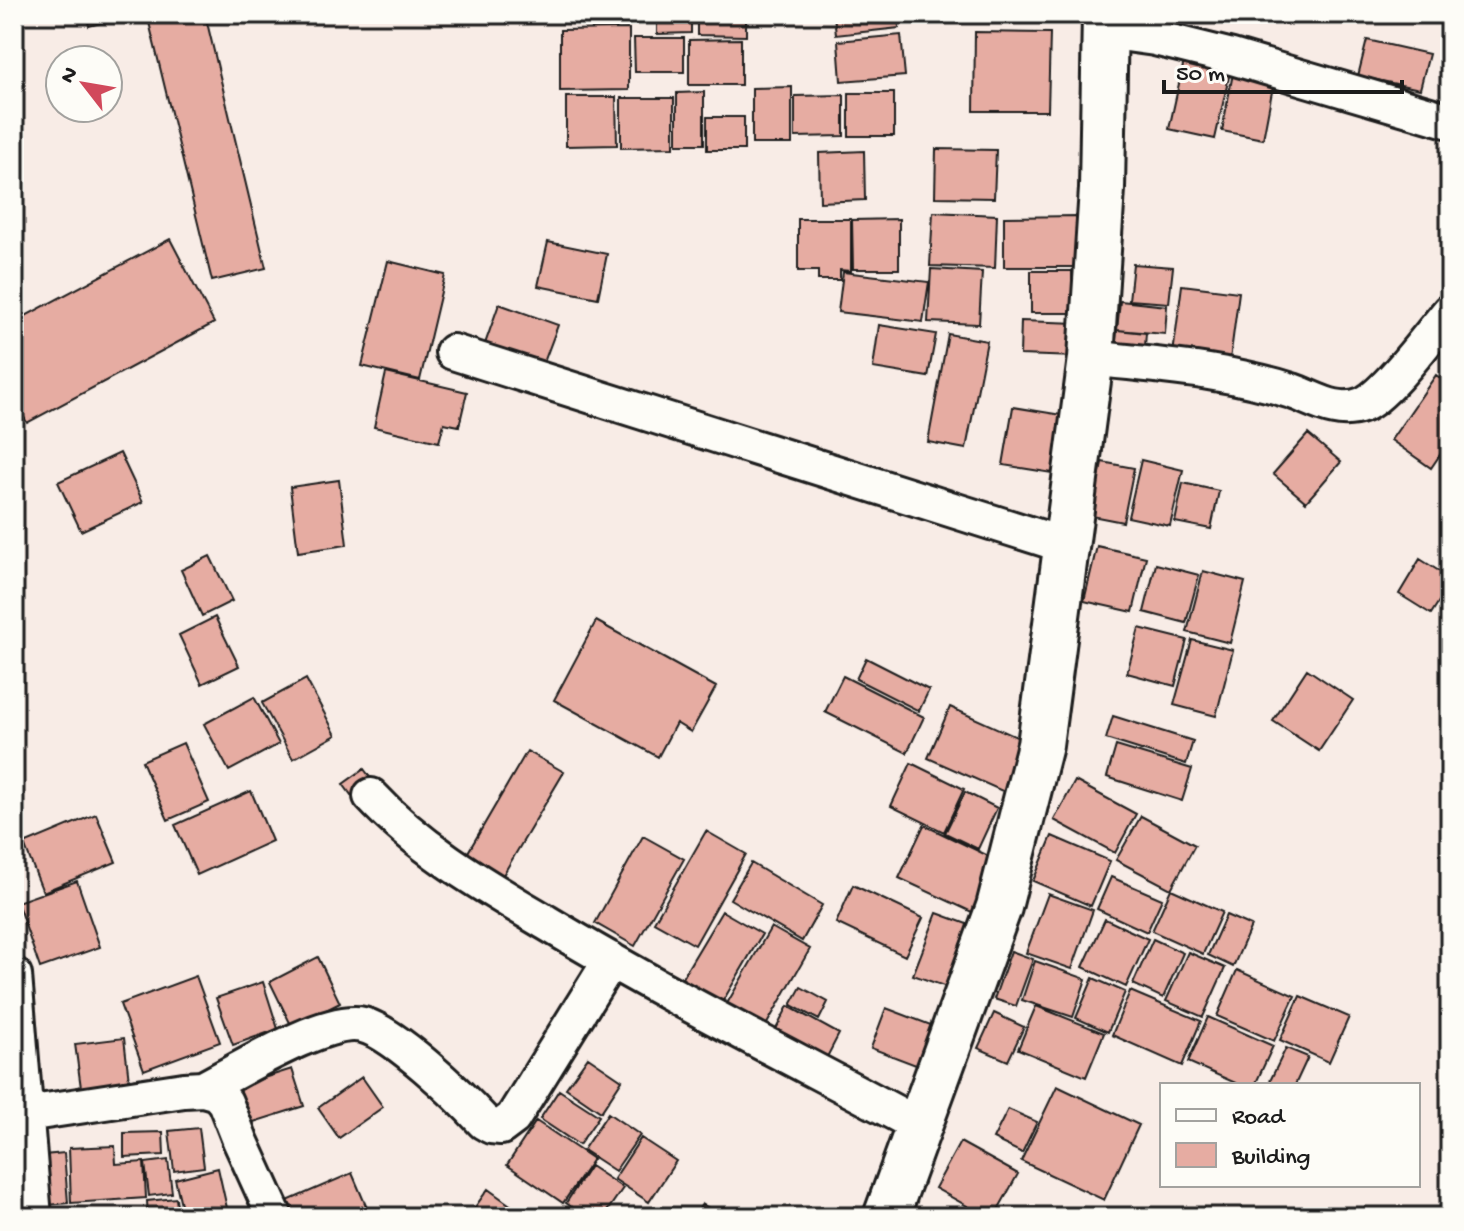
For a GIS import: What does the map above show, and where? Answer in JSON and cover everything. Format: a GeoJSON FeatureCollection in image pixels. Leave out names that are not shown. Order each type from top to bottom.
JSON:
{"type":"FeatureCollection","features":[{"type":"Feature","properties":{"kind":"street"},"geometry":{"type":"LineString","coordinates":[[886,1217],[999,907],[1040,745],[1091,358],[1102,189],[1105,22],[1450,121]]}},
{"type":"Feature","properties":{"kind":"street"},"geometry":{"type":"LineString","coordinates":[[1091,358],[1234,375],[1294,392],[1323,405],[1341,408],[1362,405],[1384,391],[1450,311]]}},
{"type":"Feature","properties":{"kind":"street"},"geometry":{"type":"LineString","coordinates":[[453,352],[1067,546]]}},
{"type":"Feature","properties":{"kind":"street"},"geometry":{"type":"LineString","coordinates":[[371,796],[415,839],[487,887],[611,960],[920,1126]]}},
{"type":"Feature","properties":{"kind":"street"},"geometry":{"type":"LineString","coordinates":[[26,1114],[203,1089],[309,1035],[341,1025],[361,1025],[400,1046],[484,1122],[501,1127],[513,1118],[611,960]]}},
{"type":"Feature","properties":{"kind":"street"},"geometry":{"type":"LineString","coordinates":[[14,975],[34,1217]]}},
{"type":"Feature","properties":{"kind":"street"},"geometry":{"type":"LineString","coordinates":[[203,1089],[217,1093],[225,1102],[275,1217]]}},
{"type":"Feature","properties":{"kind":"building"},"geometry":{"type":"Polygon","coordinates":[[[86,14],[135,14],[89,26],[86,14]]]}},
{"type":"Feature","properties":{"kind":"building"},"geometry":{"type":"Polygon","coordinates":[[[147,14],[205,14],[266,268],[212,281],[147,14]]]}},
{"type":"Feature","properties":{"kind":"building"},"geometry":{"type":"Polygon","coordinates":[[[657,14],[691,14],[691,33],[657,34],[657,14]]]}},
{"type":"Feature","properties":{"kind":"building"},"geometry":{"type":"Polygon","coordinates":[[[697,14],[746,14],[746,36],[697,35],[697,14]]]}},
{"type":"Feature","properties":{"kind":"building"},"geometry":{"type":"Polygon","coordinates":[[[834,14],[898,14],[899,28],[836,35],[834,14]]]}},
{"type":"Feature","properties":{"kind":"building"},"geometry":{"type":"Polygon","coordinates":[[[629,29],[629,90],[560,91],[560,30],[629,29]]]}},
{"type":"Feature","properties":{"kind":"building"},"geometry":{"type":"Polygon","coordinates":[[[975,32],[1050,33],[1048,111],[974,111],[975,32]]]}},
{"type":"Feature","properties":{"kind":"building"},"geometry":{"type":"Polygon","coordinates":[[[901,35],[905,76],[841,81],[838,41],[901,35]]]}},
{"type":"Feature","properties":{"kind":"building"},"geometry":{"type":"Polygon","coordinates":[[[634,38],[684,38],[684,72],[635,72],[634,38]]]}},
{"type":"Feature","properties":{"kind":"building"},"geometry":{"type":"Polygon","coordinates":[[[741,39],[741,85],[689,85],[689,40],[741,39]]]}},
{"type":"Feature","properties":{"kind":"building"},"geometry":{"type":"Polygon","coordinates":[[[1367,40],[1429,54],[1420,89],[1358,76],[1367,40]]]}},
{"type":"Feature","properties":{"kind":"building"},"geometry":{"type":"Polygon","coordinates":[[[1184,61],[1230,72],[1215,139],[1169,129],[1184,61]]]}},
{"type":"Feature","properties":{"kind":"building"},"geometry":{"type":"Polygon","coordinates":[[[1233,73],[1274,81],[1263,139],[1222,131],[1233,73]]]}},
{"type":"Feature","properties":{"kind":"building"},"geometry":{"type":"Polygon","coordinates":[[[792,87],[792,144],[752,144],[752,88],[792,87]]]}},
{"type":"Feature","properties":{"kind":"building"},"geometry":{"type":"Polygon","coordinates":[[[704,92],[704,144],[677,144],[677,93],[704,92]]]}},
{"type":"Feature","properties":{"kind":"building"},"geometry":{"type":"Polygon","coordinates":[[[849,93],[894,93],[894,136],[849,136],[849,93]]]}},
{"type":"Feature","properties":{"kind":"building"},"geometry":{"type":"Polygon","coordinates":[[[844,95],[844,136],[795,137],[795,96],[844,95]]]}},
{"type":"Feature","properties":{"kind":"building"},"geometry":{"type":"Polygon","coordinates":[[[566,97],[616,97],[617,145],[566,146],[566,97]]]}},
{"type":"Feature","properties":{"kind":"building"},"geometry":{"type":"Polygon","coordinates":[[[621,98],[674,98],[674,147],[621,148],[621,98]]]}},
{"type":"Feature","properties":{"kind":"building"},"geometry":{"type":"Polygon","coordinates":[[[707,117],[744,117],[744,150],[707,150],[707,117]]]}},
{"type":"Feature","properties":{"kind":"building"},"geometry":{"type":"Polygon","coordinates":[[[936,149],[996,150],[994,198],[935,197],[936,149]]]}},
{"type":"Feature","properties":{"kind":"building"},"geometry":{"type":"Polygon","coordinates":[[[864,151],[865,200],[820,202],[819,153],[864,151]]]}},
{"type":"Feature","properties":{"kind":"building"},"geometry":{"type":"Polygon","coordinates":[[[933,212],[997,215],[995,268],[930,266],[933,212]]]}},
{"type":"Feature","properties":{"kind":"building"},"geometry":{"type":"Polygon","coordinates":[[[1076,216],[1076,267],[1004,267],[1004,217],[1076,216]]]}},
{"type":"Feature","properties":{"kind":"building"},"geometry":{"type":"Polygon","coordinates":[[[798,219],[851,219],[851,271],[840,270],[840,280],[818,280],[818,271],[798,271],[798,219]]]}},
{"type":"Feature","properties":{"kind":"building"},"geometry":{"type":"Polygon","coordinates":[[[899,219],[899,269],[853,269],[852,220],[899,219]]]}},
{"type":"Feature","properties":{"kind":"building"},"geometry":{"type":"Polygon","coordinates":[[[170,239],[214,323],[27,423],[14,398],[14,322],[170,239]]]}},
{"type":"Feature","properties":{"kind":"building"},"geometry":{"type":"Polygon","coordinates":[[[548,242],[607,254],[598,298],[538,286],[548,242]]]}},
{"type":"Feature","properties":{"kind":"building"},"geometry":{"type":"Polygon","coordinates":[[[388,261],[445,275],[420,380],[362,366],[388,261]]]}},
{"type":"Feature","properties":{"kind":"building"},"geometry":{"type":"Polygon","coordinates":[[[1133,264],[1173,267],[1169,303],[1129,300],[1133,264]]]}},
{"type":"Feature","properties":{"kind":"building"},"geometry":{"type":"Polygon","coordinates":[[[931,269],[982,272],[979,324],[928,322],[931,269]]]}},
{"type":"Feature","properties":{"kind":"building"},"geometry":{"type":"Polygon","coordinates":[[[1031,271],[1072,271],[1072,313],[1031,313],[1031,271]]]}},
{"type":"Feature","properties":{"kind":"building"},"geometry":{"type":"Polygon","coordinates":[[[843,272],[929,282],[923,322],[838,312],[843,272]]]}},
{"type":"Feature","properties":{"kind":"building"},"geometry":{"type":"Polygon","coordinates":[[[1182,285],[1239,292],[1230,360],[1173,354],[1182,285]]]}},
{"type":"Feature","properties":{"kind":"building"},"geometry":{"type":"Polygon","coordinates":[[[1120,301],[1167,306],[1165,334],[1117,330],[1120,301]]]}},
{"type":"Feature","properties":{"kind":"building"},"geometry":{"type":"Polygon","coordinates":[[[499,304],[558,325],[543,365],[485,344],[499,304]]]}},
{"type":"Feature","properties":{"kind":"building"},"geometry":{"type":"Polygon","coordinates":[[[1021,321],[1078,323],[1077,357],[1020,355],[1021,321]]]}},
{"type":"Feature","properties":{"kind":"building"},"geometry":{"type":"Polygon","coordinates":[[[879,325],[936,334],[928,377],[873,368],[879,325]]]}},
{"type":"Feature","properties":{"kind":"building"},"geometry":{"type":"Polygon","coordinates":[[[1117,330],[1146,333],[1144,359],[1114,357],[1117,330]]]}},
{"type":"Feature","properties":{"kind":"building"},"geometry":{"type":"Polygon","coordinates":[[[948,334],[987,341],[966,449],[928,442],[948,334]]]}},
{"type":"Feature","properties":{"kind":"building"},"geometry":{"type":"Polygon","coordinates":[[[386,373],[467,392],[459,426],[444,423],[439,442],[374,427],[386,373]]]}},
{"type":"Feature","properties":{"kind":"building"},"geometry":{"type":"Polygon","coordinates":[[[1436,375],[1450,385],[1450,440],[1431,468],[1391,440],[1436,375]]]}},
{"type":"Feature","properties":{"kind":"building"},"geometry":{"type":"Polygon","coordinates":[[[1013,407],[1068,416],[1059,474],[1003,465],[1013,407]]]}},
{"type":"Feature","properties":{"kind":"building"},"geometry":{"type":"Polygon","coordinates":[[[1308,434],[1341,462],[1306,502],[1273,474],[1308,434]]]}},
{"type":"Feature","properties":{"kind":"building"},"geometry":{"type":"Polygon","coordinates":[[[120,453],[143,502],[81,531],[58,482],[120,453]]]}},
{"type":"Feature","properties":{"kind":"building"},"geometry":{"type":"Polygon","coordinates":[[[1141,460],[1183,470],[1170,526],[1128,517],[1141,460]]]}},
{"type":"Feature","properties":{"kind":"building"},"geometry":{"type":"Polygon","coordinates":[[[1102,462],[1134,468],[1123,522],[1092,516],[1102,462]]]}},
{"type":"Feature","properties":{"kind":"building"},"geometry":{"type":"Polygon","coordinates":[[[339,480],[347,545],[298,552],[290,487],[339,480]]]}},
{"type":"Feature","properties":{"kind":"building"},"geometry":{"type":"Polygon","coordinates":[[[1183,483],[1219,491],[1211,529],[1175,522],[1183,483]]]}},
{"type":"Feature","properties":{"kind":"building"},"geometry":{"type":"Polygon","coordinates":[[[1097,546],[1146,557],[1133,612],[1084,601],[1097,546]]]}},
{"type":"Feature","properties":{"kind":"building"},"geometry":{"type":"Polygon","coordinates":[[[210,556],[232,601],[202,616],[181,570],[210,556]]]}},
{"type":"Feature","properties":{"kind":"building"},"geometry":{"type":"Polygon","coordinates":[[[1420,559],[1450,578],[1450,584],[1431,614],[1399,594],[1420,559]]]}},
{"type":"Feature","properties":{"kind":"building"},"geometry":{"type":"Polygon","coordinates":[[[1156,564],[1199,575],[1186,623],[1144,612],[1156,564]]]}},
{"type":"Feature","properties":{"kind":"building"},"geometry":{"type":"Polygon","coordinates":[[[1203,571],[1245,582],[1230,643],[1187,632],[1203,571]]]}},
{"type":"Feature","properties":{"kind":"building"},"geometry":{"type":"Polygon","coordinates":[[[215,617],[239,666],[202,684],[179,635],[215,617]]]}},
{"type":"Feature","properties":{"kind":"building"},"geometry":{"type":"Polygon","coordinates":[[[596,621],[716,687],[691,732],[676,723],[658,757],[554,700],[596,621]]]}},
{"type":"Feature","properties":{"kind":"building"},"geometry":{"type":"Polygon","coordinates":[[[1139,628],[1187,640],[1175,686],[1127,673],[1139,628]]]}},
{"type":"Feature","properties":{"kind":"building"},"geometry":{"type":"Polygon","coordinates":[[[1192,640],[1233,650],[1216,716],[1174,705],[1192,640]]]}},
{"type":"Feature","properties":{"kind":"building"},"geometry":{"type":"Polygon","coordinates":[[[866,658],[929,690],[919,711],[856,679],[866,658]]]}},
{"type":"Feature","properties":{"kind":"building"},"geometry":{"type":"Polygon","coordinates":[[[1307,669],[1353,700],[1319,751],[1273,721],[1307,669]]]}},
{"type":"Feature","properties":{"kind":"building"},"geometry":{"type":"Polygon","coordinates":[[[843,676],[924,717],[907,753],[825,712],[843,676]]]}},
{"type":"Feature","properties":{"kind":"building"},"geometry":{"type":"Polygon","coordinates":[[[306,679],[336,735],[293,759],[262,703],[306,679]]]}},
{"type":"Feature","properties":{"kind":"building"},"geometry":{"type":"Polygon","coordinates":[[[254,697],[279,744],[229,771],[204,724],[254,697]]]}},
{"type":"Feature","properties":{"kind":"building"},"geometry":{"type":"Polygon","coordinates":[[[950,707],[1032,744],[1009,794],[928,758],[950,707]]]}},
{"type":"Feature","properties":{"kind":"building"},"geometry":{"type":"Polygon","coordinates":[[[1113,716],[1193,741],[1186,764],[1106,739],[1113,716]]]}},
{"type":"Feature","properties":{"kind":"building"},"geometry":{"type":"Polygon","coordinates":[[[183,743],[209,802],[168,820],[142,761],[183,743]]]}},
{"type":"Feature","properties":{"kind":"building"},"geometry":{"type":"Polygon","coordinates":[[[1116,746],[1192,769],[1182,801],[1107,777],[1116,746]]]}},
{"type":"Feature","properties":{"kind":"building"},"geometry":{"type":"Polygon","coordinates":[[[527,751],[564,772],[503,875],[467,854],[527,751]]]}},
{"type":"Feature","properties":{"kind":"building"},"geometry":{"type":"Polygon","coordinates":[[[911,763],[964,789],[944,832],[891,806],[911,763]]]}},
{"type":"Feature","properties":{"kind":"building"},"geometry":{"type":"Polygon","coordinates":[[[364,769],[378,788],[357,803],[343,784],[364,769]]]}},
{"type":"Feature","properties":{"kind":"building"},"geometry":{"type":"Polygon","coordinates":[[[1075,781],[1136,814],[1115,853],[1054,820],[1075,781]]]}},
{"type":"Feature","properties":{"kind":"building"},"geometry":{"type":"Polygon","coordinates":[[[251,791],[272,841],[197,875],[175,825],[251,791]]]}},
{"type":"Feature","properties":{"kind":"building"},"geometry":{"type":"Polygon","coordinates":[[[965,792],[997,808],[978,849],[945,833],[965,792]]]}},
{"type":"Feature","properties":{"kind":"building"},"geometry":{"type":"Polygon","coordinates":[[[96,814],[116,862],[43,892],[24,844],[96,814]]]}},
{"type":"Feature","properties":{"kind":"building"},"geometry":{"type":"Polygon","coordinates":[[[1141,816],[1195,845],[1171,889],[1116,860],[1141,816]]]}},
{"type":"Feature","properties":{"kind":"building"},"geometry":{"type":"Polygon","coordinates":[[[924,825],[1001,862],[976,914],[899,878],[924,825]]]}},
{"type":"Feature","properties":{"kind":"building"},"geometry":{"type":"Polygon","coordinates":[[[706,831],[746,854],[695,945],[654,922],[706,831]]]}},
{"type":"Feature","properties":{"kind":"building"},"geometry":{"type":"Polygon","coordinates":[[[643,836],[684,859],[635,946],[595,923],[643,836]]]}},
{"type":"Feature","properties":{"kind":"building"},"geometry":{"type":"Polygon","coordinates":[[[1052,836],[1110,861],[1091,906],[1033,881],[1052,836]]]}},
{"type":"Feature","properties":{"kind":"building"},"geometry":{"type":"Polygon","coordinates":[[[751,863],[822,905],[802,941],[730,899],[751,863]]]}},
{"type":"Feature","properties":{"kind":"building"},"geometry":{"type":"Polygon","coordinates":[[[1111,877],[1162,899],[1147,932],[1097,909],[1111,877]]]}},
{"type":"Feature","properties":{"kind":"building"},"geometry":{"type":"Polygon","coordinates":[[[77,881],[100,947],[40,968],[17,902],[77,881]]]}},
{"type":"Feature","properties":{"kind":"building"},"geometry":{"type":"Polygon","coordinates":[[[853,885],[923,918],[905,956],[836,923],[853,885]]]}},
{"type":"Feature","properties":{"kind":"building"},"geometry":{"type":"Polygon","coordinates":[[[1171,889],[1222,912],[1203,954],[1152,931],[1171,889]]]}},
{"type":"Feature","properties":{"kind":"building"},"geometry":{"type":"Polygon","coordinates":[[[1048,894],[1093,910],[1072,969],[1026,953],[1048,894]]]}},
{"type":"Feature","properties":{"kind":"building"},"geometry":{"type":"Polygon","coordinates":[[[722,911],[762,934],[720,1006],[679,983],[722,911]]]}},
{"type":"Feature","properties":{"kind":"building"},"geometry":{"type":"Polygon","coordinates":[[[937,913],[978,928],[955,990],[913,975],[937,913]]]}},
{"type":"Feature","properties":{"kind":"building"},"geometry":{"type":"Polygon","coordinates":[[[1226,915],[1251,926],[1233,967],[1208,955],[1226,915]]]}},
{"type":"Feature","properties":{"kind":"building"},"geometry":{"type":"Polygon","coordinates":[[[1105,919],[1148,939],[1126,987],[1083,967],[1105,919]]]}},
{"type":"Feature","properties":{"kind":"building"},"geometry":{"type":"Polygon","coordinates":[[[771,927],[810,949],[764,1029],[725,1007],[771,927]]]}},
{"type":"Feature","properties":{"kind":"building"},"geometry":{"type":"Polygon","coordinates":[[[1153,939],[1183,953],[1163,998],[1133,984],[1153,939]]]}},
{"type":"Feature","properties":{"kind":"building"},"geometry":{"type":"Polygon","coordinates":[[[1011,951],[1033,959],[1016,1006],[994,999],[1011,951]]]}},
{"type":"Feature","properties":{"kind":"building"},"geometry":{"type":"Polygon","coordinates":[[[1188,952],[1225,968],[1203,1017],[1166,1001],[1188,952]]]}},
{"type":"Feature","properties":{"kind":"building"},"geometry":{"type":"Polygon","coordinates":[[[318,957],[340,1003],[292,1027],[270,982],[318,957]]]}},
{"type":"Feature","properties":{"kind":"building"},"geometry":{"type":"Polygon","coordinates":[[[1035,961],[1086,979],[1073,1017],[1022,1000],[1035,961]]]}},
{"type":"Feature","properties":{"kind":"building"},"geometry":{"type":"Polygon","coordinates":[[[1237,970],[1295,996],[1274,1041],[1217,1016],[1237,970]]]}},
{"type":"Feature","properties":{"kind":"building"},"geometry":{"type":"Polygon","coordinates":[[[196,976],[220,1042],[144,1070],[120,1004],[196,976]]]}},
{"type":"Feature","properties":{"kind":"building"},"geometry":{"type":"Polygon","coordinates":[[[1093,978],[1125,992],[1108,1032],[1076,1018],[1093,978]]]}},
{"type":"Feature","properties":{"kind":"building"},"geometry":{"type":"Polygon","coordinates":[[[263,982],[278,1029],[233,1045],[216,998],[263,982]]]}},
{"type":"Feature","properties":{"kind":"building"},"geometry":{"type":"Polygon","coordinates":[[[801,987],[828,1002],[819,1020],[791,1005],[801,987]]]}},
{"type":"Feature","properties":{"kind":"building"},"geometry":{"type":"Polygon","coordinates":[[[1130,991],[1201,1021],[1182,1066],[1112,1035],[1130,991]]]}},
{"type":"Feature","properties":{"kind":"building"},"geometry":{"type":"Polygon","coordinates":[[[1300,996],[1349,1017],[1329,1062],[1280,1040],[1300,996]]]}},
{"type":"Feature","properties":{"kind":"building"},"geometry":{"type":"Polygon","coordinates":[[[788,1006],[839,1034],[826,1059],[775,1031],[788,1006]]]}},
{"type":"Feature","properties":{"kind":"building"},"geometry":{"type":"Polygon","coordinates":[[[1036,1006],[1104,1033],[1086,1077],[1018,1049],[1036,1006]]]}},
{"type":"Feature","properties":{"kind":"building"},"geometry":{"type":"Polygon","coordinates":[[[886,1008],[944,1030],[929,1070],[871,1048],[886,1008]]]}},
{"type":"Feature","properties":{"kind":"building"},"geometry":{"type":"Polygon","coordinates":[[[994,1013],[1024,1027],[1008,1061],[978,1048],[994,1013]]]}},
{"type":"Feature","properties":{"kind":"building"},"geometry":{"type":"Polygon","coordinates":[[[1208,1017],[1273,1046],[1256,1083],[1235,1083],[1188,1062],[1208,1017]]]}},
{"type":"Feature","properties":{"kind":"building"},"geometry":{"type":"Polygon","coordinates":[[[124,1038],[130,1089],[82,1095],[75,1044],[124,1038]]]}},
{"type":"Feature","properties":{"kind":"building"},"geometry":{"type":"Polygon","coordinates":[[[1286,1048],[1308,1057],[1296,1083],[1269,1083],[1286,1048]]]}},
{"type":"Feature","properties":{"kind":"building"},"geometry":{"type":"Polygon","coordinates":[[[588,1057],[622,1080],[601,1112],[566,1088],[588,1057]]]}},
{"type":"Feature","properties":{"kind":"building"},"geometry":{"type":"Polygon","coordinates":[[[292,1069],[304,1106],[244,1125],[232,1088],[292,1069]]]}},
{"type":"Feature","properties":{"kind":"building"},"geometry":{"type":"Polygon","coordinates":[[[362,1077],[383,1107],[339,1138],[318,1108],[362,1077]]]}},
{"type":"Feature","properties":{"kind":"building"},"geometry":{"type":"Polygon","coordinates":[[[1057,1086],[1139,1125],[1104,1200],[1021,1161],[1057,1086]]]}},
{"type":"Feature","properties":{"kind":"building"},"geometry":{"type":"Polygon","coordinates":[[[559,1090],[599,1116],[579,1145],[540,1119],[559,1090]]]}},
{"type":"Feature","properties":{"kind":"building"},"geometry":{"type":"Polygon","coordinates":[[[1008,1109],[1037,1122],[1022,1153],[993,1139],[1008,1109]]]}},
{"type":"Feature","properties":{"kind":"building"},"geometry":{"type":"Polygon","coordinates":[[[608,1113],[640,1135],[615,1171],[583,1150],[608,1113]]]}},
{"type":"Feature","properties":{"kind":"building"},"geometry":{"type":"Polygon","coordinates":[[[536,1121],[593,1159],[563,1203],[507,1165],[536,1121]]]}},
{"type":"Feature","properties":{"kind":"building"},"geometry":{"type":"Polygon","coordinates":[[[199,1128],[204,1167],[174,1171],[169,1131],[199,1128]]]}},
{"type":"Feature","properties":{"kind":"building"},"geometry":{"type":"Polygon","coordinates":[[[163,1132],[164,1155],[124,1157],[124,1133],[163,1132]]]}},
{"type":"Feature","properties":{"kind":"building"},"geometry":{"type":"Polygon","coordinates":[[[641,1138],[676,1161],[649,1202],[614,1179],[641,1138]]]}},
{"type":"Feature","properties":{"kind":"building"},"geometry":{"type":"Polygon","coordinates":[[[960,1142],[1018,1174],[994,1217],[987,1217],[935,1188],[960,1142]]]}},
{"type":"Feature","properties":{"kind":"building"},"geometry":{"type":"Polygon","coordinates":[[[115,1146],[116,1164],[144,1162],[146,1198],[71,1203],[69,1148],[115,1146]]]}},
{"type":"Feature","properties":{"kind":"building"},"geometry":{"type":"Polygon","coordinates":[[[64,1153],[68,1203],[48,1205],[44,1155],[64,1153]]]}},
{"type":"Feature","properties":{"kind":"building"},"geometry":{"type":"Polygon","coordinates":[[[168,1160],[172,1193],[149,1196],[145,1163],[168,1160]]]}},
{"type":"Feature","properties":{"kind":"building"},"geometry":{"type":"Polygon","coordinates":[[[590,1166],[623,1188],[603,1217],[586,1217],[566,1203],[590,1166]]]}},
{"type":"Feature","properties":{"kind":"building"},"geometry":{"type":"Polygon","coordinates":[[[218,1168],[229,1217],[184,1217],[175,1179],[218,1168]]]}},
{"type":"Feature","properties":{"kind":"building"},"geometry":{"type":"Polygon","coordinates":[[[352,1173],[367,1208],[348,1217],[291,1217],[285,1202],[352,1173]]]}},
{"type":"Feature","properties":{"kind":"building"},"geometry":{"type":"Polygon","coordinates":[[[488,1189],[513,1207],[506,1217],[468,1217],[488,1189]]]}},
{"type":"Feature","properties":{"kind":"building"},"geometry":{"type":"Polygon","coordinates":[[[176,1198],[178,1217],[148,1217],[147,1201],[176,1198]]]}},
{"type":"Feature","properties":{"kind":"building"},"geometry":{"type":"Polygon","coordinates":[[[702,1204],[724,1217],[694,1217],[702,1204]]]}},
{"type":"Feature","properties":{"kind":"building"},"geometry":{"type":"Polygon","coordinates":[[[145,1210],[145,1217],[84,1217],[84,1213],[145,1210]]]}}]}
